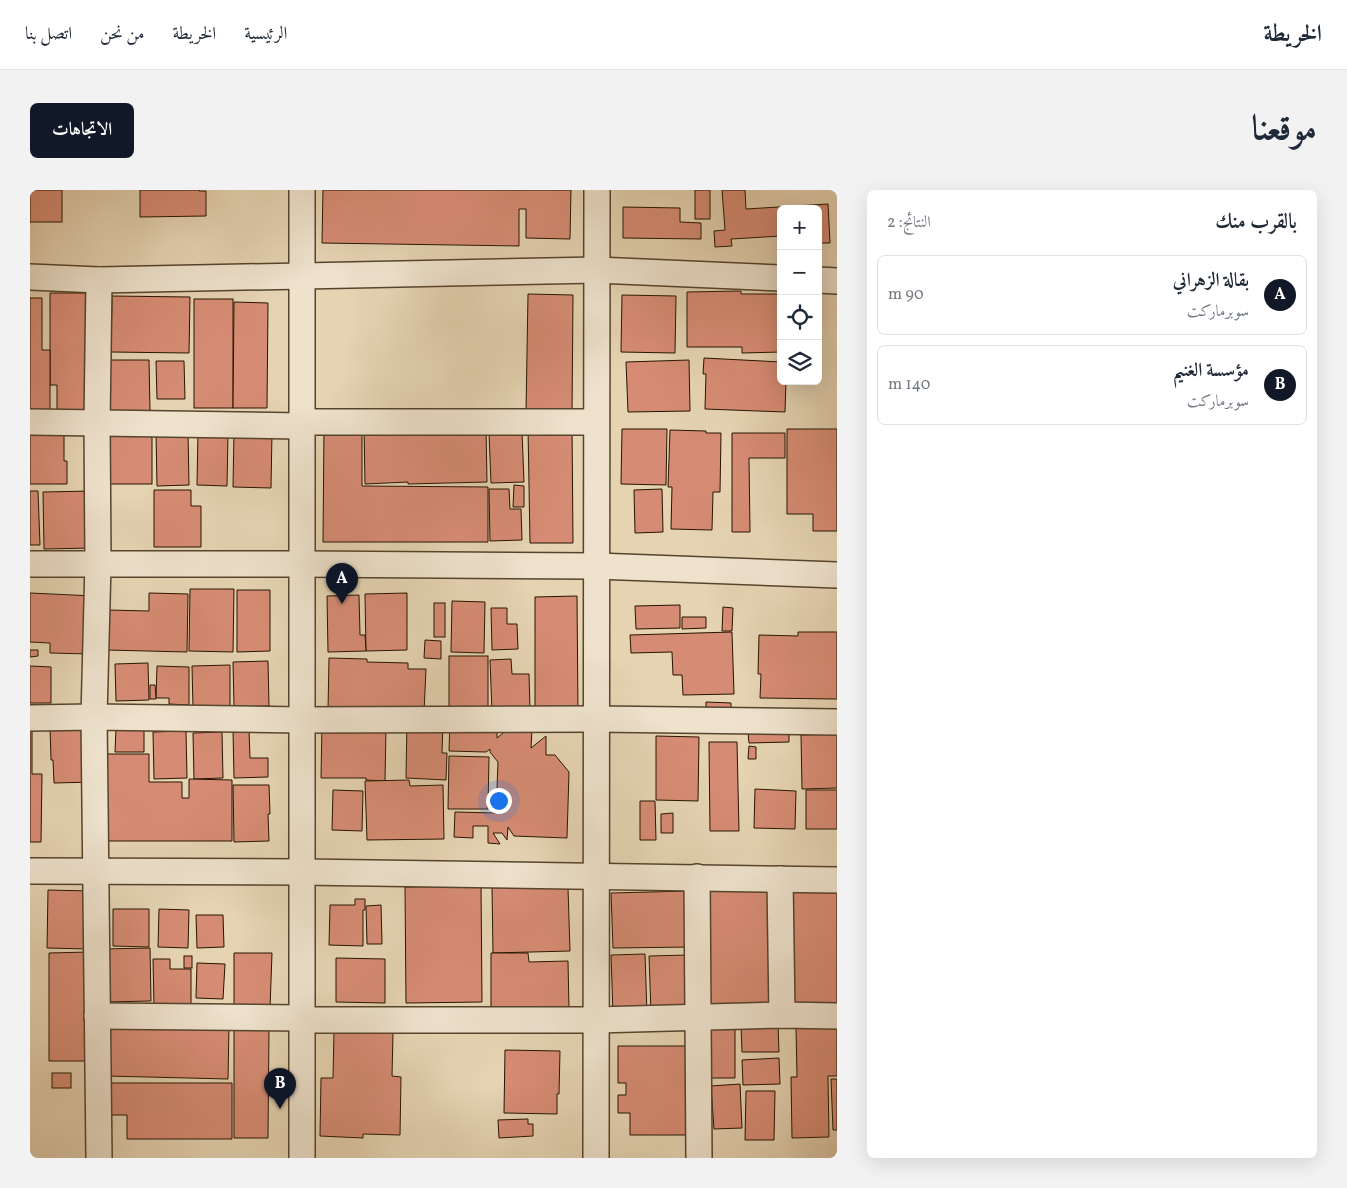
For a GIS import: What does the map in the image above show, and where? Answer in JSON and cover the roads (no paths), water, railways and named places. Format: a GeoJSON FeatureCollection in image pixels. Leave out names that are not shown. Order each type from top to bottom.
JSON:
{"type":"FeatureCollection","features":[{"type":"Feature","properties":{"kind":"street"},"geometry":{"type":"LineString","coordinates":[[302,190],[302,1158]]}},
{"type":"Feature","properties":{"kind":"street"},"geometry":{"type":"LineString","coordinates":[[596,1158],[597,190]]}},
{"type":"Feature","properties":{"kind":"street"},"geometry":{"type":"LineString","coordinates":[[30,277],[100,280],[597,270],[777,278]]}},
{"type":"Feature","properties":{"kind":"street"},"geometry":{"type":"LineString","coordinates":[[99,1158],[94,717],[98,563],[97,423],[100,280]]}},
{"type":"Feature","properties":{"kind":"street"},"geometry":{"type":"LineString","coordinates":[[822,280],[837,281]]}},
{"type":"Feature","properties":{"kind":"street"},"geometry":{"type":"LineString","coordinates":[[30,422],[302,424],[596,422]]}},
{"type":"Feature","properties":{"kind":"street"},"geometry":{"type":"LineString","coordinates":[[30,564],[596,566],[837,575]]}},
{"type":"Feature","properties":{"kind":"street"},"geometry":{"type":"LineString","coordinates":[[30,718],[301,720],[595,719],[837,722]]}},
{"type":"Feature","properties":{"kind":"street"},"geometry":{"type":"LineString","coordinates":[[30,871],[302,872],[837,880]]}},
{"type":"Feature","properties":{"kind":"street"},"geometry":{"type":"LineString","coordinates":[[696,877],[699,1158]]}},
{"type":"Feature","properties":{"kind":"street"},"geometry":{"type":"LineString","coordinates":[[780,879],[782,1015]]}},
{"type":"Feature","properties":{"kind":"street"},"geometry":{"type":"LineString","coordinates":[[97,1016],[596,1020],[782,1015],[837,1016]]}},
{"type":"Feature","properties":{"kind":"place","name":"بقالة الزهراني"},"geometry":{"type":"Point","coordinates":[342,604]}},
{"type":"Feature","properties":{"kind":"place","name":"مؤسسة الغنيم"},"geometry":{"type":"Point","coordinates":[280,1109]}}]}
